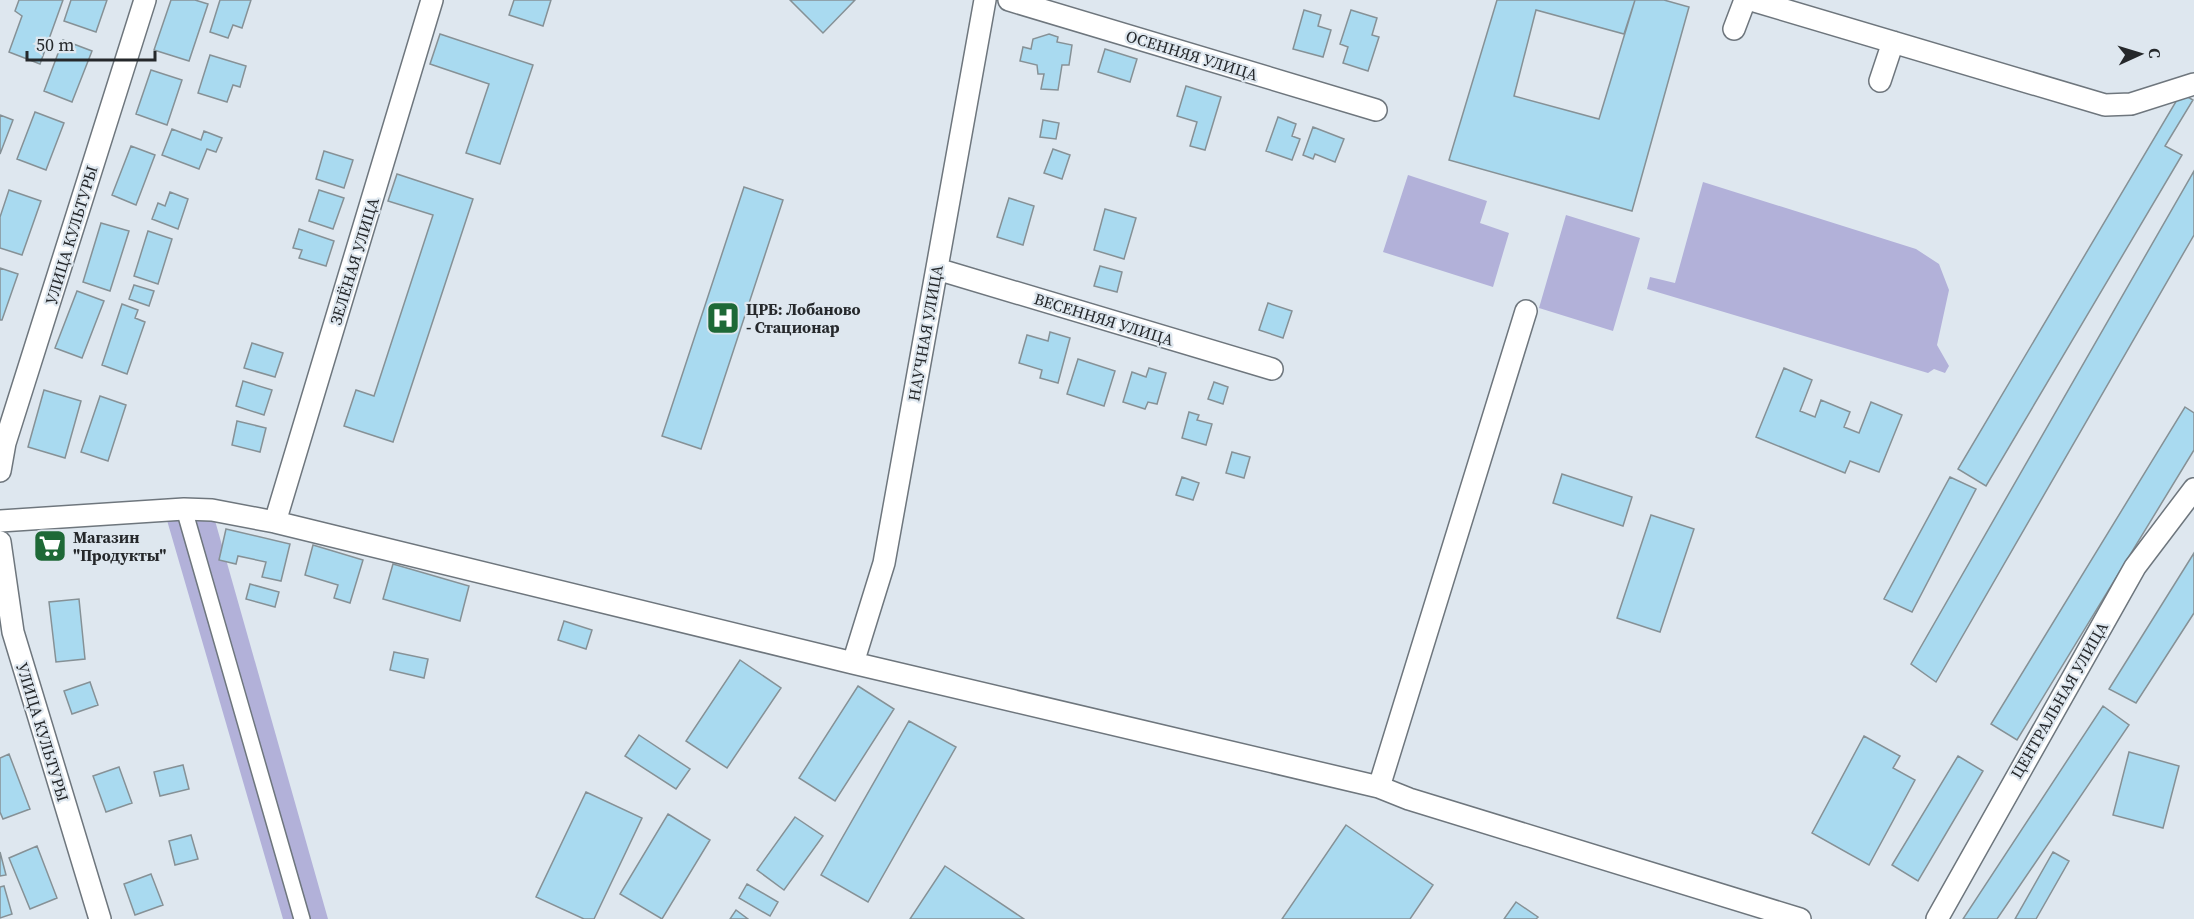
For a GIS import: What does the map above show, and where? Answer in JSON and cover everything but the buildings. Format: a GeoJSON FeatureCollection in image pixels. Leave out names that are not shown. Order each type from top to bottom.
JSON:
{"type":"FeatureCollection","features":[{"type":"Feature","properties":{"kind":"street","name":"УЛИЦА КУЛЬТУРЫ"},"geometry":{"type":"LineString","coordinates":[[0,471],[5,443],[144,0]]}},
{"type":"Feature","properties":{"kind":"street","name":"ЗЕЛЁНАЯ УЛИЦА"},"geometry":{"type":"LineString","coordinates":[[275,522],[432,0]]}},
{"type":"Feature","properties":{"kind":"street","name":"НАУЧНАЯ УЛИЦА"},"geometry":{"type":"LineString","coordinates":[[853,663],[884,563],[985,0]]}},
{"type":"Feature","properties":{"kind":"street","name":"ОСЕННЯЯ УЛИЦА"},"geometry":{"type":"LineString","coordinates":[[1009,0],[1376,110]]}},
{"type":"Feature","properties":{"kind":"street"},"geometry":{"type":"LineString","coordinates":[[1734,29],[1745,0]]}},
{"type":"Feature","properties":{"kind":"street"},"geometry":{"type":"LineString","coordinates":[[1751,0],[2105,105],[2131,104],[2194,84]]}},
{"type":"Feature","properties":{"kind":"street"},"geometry":{"type":"LineString","coordinates":[[1880,81],[1893,42]]}},
{"type":"Feature","properties":{"kind":"street","name":"ВЕСЕННЯЯ УЛИЦА"},"geometry":{"type":"LineString","coordinates":[[937,269],[1272,369]]}},
{"type":"Feature","properties":{"kind":"street"},"geometry":{"type":"LineString","coordinates":[[1380,787],[1526,311]]}},
{"type":"Feature","properties":{"kind":"street","name":"ЦЕНТРАЛЬНАЯ УЛИЦА"},"geometry":{"type":"LineString","coordinates":[[1936,919],[2135,567],[2194,489]]}},
{"type":"Feature","properties":{"kind":"street"},"geometry":{"type":"LineString","coordinates":[[184,509],[302,919]]}},
{"type":"Feature","properties":{"kind":"street"},"geometry":{"type":"LineString","coordinates":[[0,521],[184,509],[212,510],[275,522],[853,663],[1380,787],[1409,799],[1800,919]]}},
{"type":"Feature","properties":{"kind":"street","name":"УЛИЦА КУЛЬТУРЫ"},"geometry":{"type":"LineString","coordinates":[[0,542],[13,632],[100,919]]}},
{"type":"Feature","properties":{"kind":"shaded area"},"geometry":{"type":"Polygon","coordinates":[[[1408,175],[1487,201],[1480,223],[1509,233],[1493,287],[1383,252],[1408,175]]]}},
{"type":"Feature","properties":{"kind":"shaded area"},"geometry":{"type":"Polygon","coordinates":[[[1703,182],[1916,249],[1939,264],[1949,290],[1937,345],[1949,366],[1945,373],[1934,369],[1928,373],[1647,289],[1650,277],[1675,283],[1703,182]]]}},
{"type":"Feature","properties":{"kind":"shaded area"},"geometry":{"type":"Polygon","coordinates":[[[1566,215],[1640,238],[1613,331],[1539,308],[1566,215]]]}},
{"type":"Feature","properties":{"kind":"shaded area"},"geometry":{"type":"Polygon","coordinates":[[[164,510],[212,510],[328,919],[283,919],[164,510]]]}},
{"type":"Feature","properties":{"kind":"place","name":"ЦРБ: Лобаново - Стационар"},"geometry":{"type":"Point","coordinates":[723,318]}},
{"type":"Feature","properties":{"kind":"place","name":"Магазин \"Продукты\""},"geometry":{"type":"Point","coordinates":[50,546]}}]}
